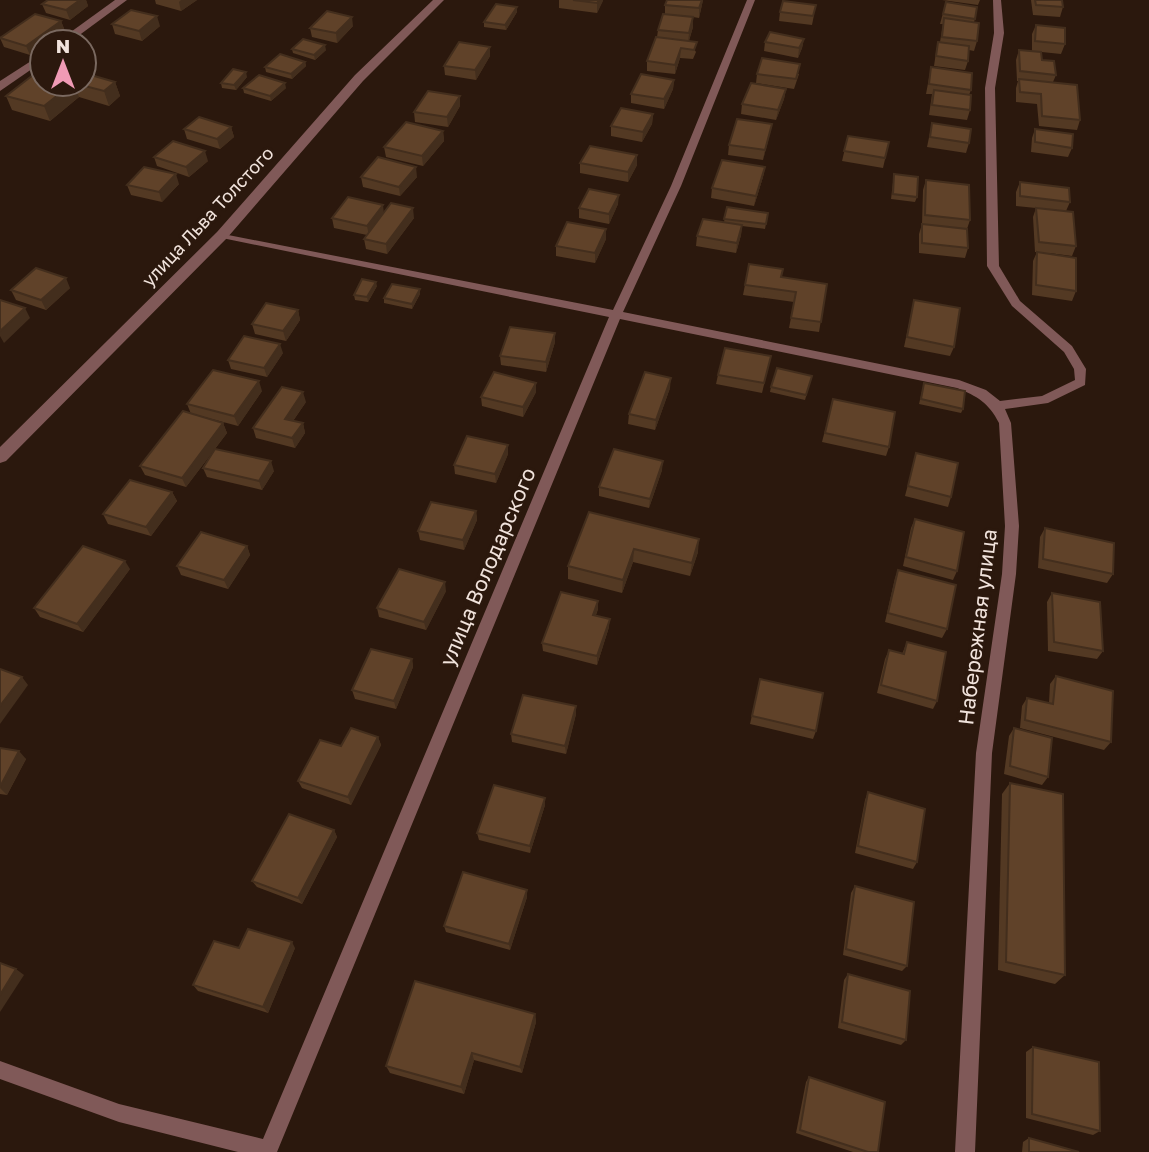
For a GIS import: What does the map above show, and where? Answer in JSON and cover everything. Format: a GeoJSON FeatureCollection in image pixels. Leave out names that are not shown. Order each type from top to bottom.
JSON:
{"type":"FeatureCollection","features":[{"type":"Feature","properties":{"kind":"street"},"geometry":{"type":"LineString","coordinates":[[83,28],[122,0]]}},
{"type":"Feature","properties":{"kind":"street","name":"улица Льва Толстого"},"geometry":{"type":"LineString","coordinates":[[0,457],[222,235],[359,78],[439,0]]}},
{"type":"Feature","properties":{"kind":"street"},"geometry":{"type":"LineString","coordinates":[[0,87],[28,67]]}},
{"type":"Feature","properties":{"kind":"lane","name":"улица Володарского"},"geometry":{"type":"LineString","coordinates":[[267,1151],[616,314],[676,186],[751,0]]}},
{"type":"Feature","properties":{"kind":"lane"},"geometry":{"type":"LineString","coordinates":[[222,235],[959,384],[982,393],[997,406],[1026,404],[1065,392],[1082,382],[1082,370],[1066,345],[1018,306],[1002,285],[993,265],[989,88],[999,33],[997,0]]}},
{"type":"Feature","properties":{"kind":"lane","name":"Набережная улица"},"geometry":{"type":"LineString","coordinates":[[965,1152],[984,753],[1009,574],[1012,526],[1005,423],[997,406]]}},
{"type":"Feature","properties":{"kind":"lane"},"geometry":{"type":"LineString","coordinates":[[0,1070],[119,1113],[267,1151]]}},
{"type":"Feature","properties":{"kind":"building"},"geometry":{"type":"Polygon","coordinates":[[[48,0],[80,0],[66,10],[42,4],[48,0]]]}},
{"type":"Feature","properties":{"kind":"building"},"geometry":{"type":"Polygon","coordinates":[[[573,0],[599,0],[597,3],[573,0]]]}},
{"type":"Feature","properties":{"kind":"building"},"geometry":{"type":"Polygon","coordinates":[[[667,0],[702,0],[699,8],[665,5],[667,0]]]}},
{"type":"Feature","properties":{"kind":"building"},"geometry":{"type":"Polygon","coordinates":[[[1035,0],[1062,0],[1063,7],[1036,5],[1035,0]]]}},
{"type":"Feature","properties":{"kind":"building"},"geometry":{"type":"Polygon","coordinates":[[[783,1],[816,5],[813,16],[780,12],[783,1]]]}},
{"type":"Feature","properties":{"kind":"building"},"geometry":{"type":"Polygon","coordinates":[[[946,2],[977,7],[975,19],[943,14],[946,2]]]}},
{"type":"Feature","properties":{"kind":"building"},"geometry":{"type":"Polygon","coordinates":[[[496,4],[517,7],[505,25],[484,22],[496,4]]]}},
{"type":"Feature","properties":{"kind":"building"},"geometry":{"type":"Polygon","coordinates":[[[131,10],[157,16],[139,31],[112,24],[131,10]]]}},
{"type":"Feature","properties":{"kind":"building"},"geometry":{"type":"Polygon","coordinates":[[[327,11],[352,17],[336,33],[310,28],[327,11]]]}},
{"type":"Feature","properties":{"kind":"building"},"geometry":{"type":"Polygon","coordinates":[[[35,14],[61,21],[51,28],[28,28],[26,46],[0,38],[35,14]]]}},
{"type":"Feature","properties":{"kind":"building"},"geometry":{"type":"Polygon","coordinates":[[[663,14],[693,17],[689,33],[658,30],[663,14]]]}},
{"type":"Feature","properties":{"kind":"building"},"geometry":{"type":"Polygon","coordinates":[[[944,18],[979,23],[977,41],[942,37],[944,18]]]}},
{"type":"Feature","properties":{"kind":"building"},"geometry":{"type":"Polygon","coordinates":[[[1036,25],[1065,28],[1065,44],[1035,41],[1036,25]]]}},
{"type":"Feature","properties":{"kind":"building"},"geometry":{"type":"Polygon","coordinates":[[[770,32],[804,39],[799,48],[765,42],[770,32]]]}},
{"type":"Feature","properties":{"kind":"building"},"geometry":{"type":"Polygon","coordinates":[[[656,37],[697,42],[694,50],[681,48],[675,65],[647,61],[656,37]]]}},
{"type":"Feature","properties":{"kind":"building"},"geometry":{"type":"Polygon","coordinates":[[[303,39],[325,45],[314,55],[292,49],[303,39]]]}},
{"type":"Feature","properties":{"kind":"building"},"geometry":{"type":"Polygon","coordinates":[[[459,42],[490,47],[475,70],[444,66],[459,42]]]}},
{"type":"Feature","properties":{"kind":"building"},"geometry":{"type":"Polygon","coordinates":[[[938,42],[969,46],[968,61],[936,56],[938,42]]]}},
{"type":"Feature","properties":{"kind":"building"},"geometry":{"type":"Polygon","coordinates":[[[1019,50],[1041,52],[1042,60],[1054,61],[1056,75],[1020,71],[1019,50]]]}},
{"type":"Feature","properties":{"kind":"building"},"geometry":{"type":"Polygon","coordinates":[[[280,54],[305,62],[291,74],[265,67],[280,54]]]}},
{"type":"Feature","properties":{"kind":"building"},"geometry":{"type":"Polygon","coordinates":[[[762,58],[800,64],[796,79],[757,74],[762,58]]]}},
{"type":"Feature","properties":{"kind":"building"},"geometry":{"type":"Polygon","coordinates":[[[931,67],[972,73],[971,90],[929,84],[931,67]]]}},
{"type":"Feature","properties":{"kind":"building"},"geometry":{"type":"Polygon","coordinates":[[[233,69],[246,72],[234,85],[221,83],[233,69]]]}},
{"type":"Feature","properties":{"kind":"building"},"geometry":{"type":"Polygon","coordinates":[[[641,74],[674,80],[664,99],[631,94],[641,74]]]}},
{"type":"Feature","properties":{"kind":"building"},"geometry":{"type":"Polygon","coordinates":[[[259,75],[285,83],[270,96],[243,88],[259,75]]]}},
{"type":"Feature","properties":{"kind":"building"},"geometry":{"type":"Polygon","coordinates":[[[98,77],[115,82],[104,91],[98,89],[98,77]]]}},
{"type":"Feature","properties":{"kind":"building"},"geometry":{"type":"Polygon","coordinates":[[[28,79],[28,98],[54,98],[44,106],[6,96],[28,79]]]}},
{"type":"Feature","properties":{"kind":"building"},"geometry":{"type":"Polygon","coordinates":[[[1019,79],[1077,85],[1080,120],[1042,116],[1041,94],[1020,92],[1019,79]]]}},
{"type":"Feature","properties":{"kind":"building"},"geometry":{"type":"Polygon","coordinates":[[[751,83],[786,89],[778,110],[742,104],[751,83]]]}},
{"type":"Feature","properties":{"kind":"building"},"geometry":{"type":"Polygon","coordinates":[[[934,90],[971,95],[970,110],[932,105],[934,90]]]}},
{"type":"Feature","properties":{"kind":"building"},"geometry":{"type":"Polygon","coordinates":[[[428,91],[460,96],[447,117],[414,112],[428,91]]]}},
{"type":"Feature","properties":{"kind":"building"},"geometry":{"type":"Polygon","coordinates":[[[621,108],[653,114],[643,132],[611,126],[621,108]]]}},
{"type":"Feature","properties":{"kind":"building"},"geometry":{"type":"Polygon","coordinates":[[[199,117],[231,127],[217,139],[184,129],[199,117]]]}},
{"type":"Feature","properties":{"kind":"building"},"geometry":{"type":"Polygon","coordinates":[[[737,119],[772,124],[765,150],[729,145],[737,119]]]}},
{"type":"Feature","properties":{"kind":"building"},"geometry":{"type":"Polygon","coordinates":[[[406,122],[443,131],[422,156],[384,147],[406,122]]]}},
{"type":"Feature","properties":{"kind":"building"},"geometry":{"type":"Polygon","coordinates":[[[932,123],[971,129],[969,143],[930,137],[932,123]]]}},
{"type":"Feature","properties":{"kind":"building"},"geometry":{"type":"Polygon","coordinates":[[[1035,129],[1073,134],[1072,148],[1035,142],[1035,129]]]}},
{"type":"Feature","properties":{"kind":"building"},"geometry":{"type":"Polygon","coordinates":[[[848,136],[889,142],[885,158],[844,151],[848,136]]]}},
{"type":"Feature","properties":{"kind":"building"},"geometry":{"type":"Polygon","coordinates":[[[173,141],[205,151],[186,167],[154,157],[173,141]]]}},
{"type":"Feature","properties":{"kind":"building"},"geometry":{"type":"Polygon","coordinates":[[[590,146],[637,155],[628,172],[580,163],[590,146]]]}},
{"type":"Feature","properties":{"kind":"building"},"geometry":{"type":"Polygon","coordinates":[[[378,157],[416,167],[399,187],[361,177],[378,157]]]}},
{"type":"Feature","properties":{"kind":"building"},"geometry":{"type":"Polygon","coordinates":[[[722,160],[765,167],[756,196],[712,188],[722,160]]]}},
{"type":"Feature","properties":{"kind":"building"},"geometry":{"type":"Polygon","coordinates":[[[144,167],[176,174],[159,192],[127,185],[144,167]]]}},
{"type":"Feature","properties":{"kind":"building"},"geometry":{"type":"Polygon","coordinates":[[[894,174],[918,177],[917,197],[893,194],[894,174]]]}},
{"type":"Feature","properties":{"kind":"building"},"geometry":{"type":"Polygon","coordinates":[[[926,180],[969,185],[970,220],[925,215],[926,180]]]}},
{"type":"Feature","properties":{"kind":"building"},"geometry":{"type":"Polygon","coordinates":[[[1020,182],[1069,188],[1070,202],[1020,196],[1020,182]]]}},
{"type":"Feature","properties":{"kind":"building"},"geometry":{"type":"Polygon","coordinates":[[[589,189],[619,195],[609,214],[579,208],[589,189]]]}},
{"type":"Feature","properties":{"kind":"building"},"geometry":{"type":"Polygon","coordinates":[[[348,197],[383,205],[367,226],[332,218],[348,197]]]}},
{"type":"Feature","properties":{"kind":"building"},"geometry":{"type":"Polygon","coordinates":[[[391,203],[413,208],[386,244],[364,239],[391,203]]]}},
{"type":"Feature","properties":{"kind":"building"},"geometry":{"type":"Polygon","coordinates":[[[727,207],[768,213],[766,224],[724,219],[727,207]]]}},
{"type":"Feature","properties":{"kind":"building"},"geometry":{"type":"Polygon","coordinates":[[[1036,208],[1073,212],[1076,246],[1039,242],[1036,208]]]}},
{"type":"Feature","properties":{"kind":"building"},"geometry":{"type":"Polygon","coordinates":[[[703,219],[742,225],[737,243],[697,236],[703,219]]]}},
{"type":"Feature","properties":{"kind":"building"},"geometry":{"type":"Polygon","coordinates":[[[567,222],[606,229],[595,253],[556,246],[567,222]]]}},
{"type":"Feature","properties":{"kind":"building"},"geometry":{"type":"Polygon","coordinates":[[[922,224],[967,229],[968,248],[922,243],[922,224]]]}},
{"type":"Feature","properties":{"kind":"building"},"geometry":{"type":"Polygon","coordinates":[[[1037,252],[1076,258],[1076,291],[1036,285],[1037,252]]]}},
{"type":"Feature","properties":{"kind":"building"},"geometry":{"type":"Polygon","coordinates":[[[749,264],[783,269],[781,277],[827,284],[821,322],[791,318],[796,292],[745,285],[749,264]]]}},
{"type":"Feature","properties":{"kind":"building"},"geometry":{"type":"Polygon","coordinates":[[[36,268],[66,278],[41,300],[11,290],[36,268]]]}},
{"type":"Feature","properties":{"kind":"building"},"geometry":{"type":"Polygon","coordinates":[[[362,279],[376,282],[367,297],[354,295],[362,279]]]}},
{"type":"Feature","properties":{"kind":"building"},"geometry":{"type":"Polygon","coordinates":[[[392,284],[420,289],[412,304],[384,298],[392,284]]]}},
{"type":"Feature","properties":{"kind":"building"},"geometry":{"type":"Polygon","coordinates":[[[0,300],[25,308],[0,331],[0,300]]]}},
{"type":"Feature","properties":{"kind":"building"},"geometry":{"type":"Polygon","coordinates":[[[914,300],[960,308],[954,347],[907,337],[914,300]]]}},
{"type":"Feature","properties":{"kind":"building"},"geometry":{"type":"Polygon","coordinates":[[[266,303],[298,310],[283,331],[252,324],[266,303]]]}},
{"type":"Feature","properties":{"kind":"building"},"geometry":{"type":"Polygon","coordinates":[[[510,327],[555,333],[546,362],[500,356],[510,327]]]}},
{"type":"Feature","properties":{"kind":"building"},"geometry":{"type":"Polygon","coordinates":[[[244,336],[280,344],[264,368],[228,360],[244,336]]]}},
{"type":"Feature","properties":{"kind":"building"},"geometry":{"type":"Polygon","coordinates":[[[725,348],[771,356],[764,383],[718,375],[725,348]]]}},
{"type":"Feature","properties":{"kind":"building"},"geometry":{"type":"Polygon","coordinates":[[[777,368],[812,376],[806,395],[771,387],[777,368]]]}},
{"type":"Feature","properties":{"kind":"building"},"geometry":{"type":"Polygon","coordinates":[[[213,370],[259,381],[234,416],[187,404],[213,370]]]}},
{"type":"Feature","properties":{"kind":"building"},"geometry":{"type":"Polygon","coordinates":[[[494,372],[536,383],[523,407],[481,397],[494,372]]]}},
{"type":"Feature","properties":{"kind":"building"},"geometry":{"type":"Polygon","coordinates":[[[645,372],[671,378],[656,420],[629,414],[645,372]]]}},
{"type":"Feature","properties":{"kind":"building"},"geometry":{"type":"Polygon","coordinates":[[[924,383],[965,391],[963,409],[921,399],[924,383]]]}},
{"type":"Feature","properties":{"kind":"building"},"geometry":{"type":"Polygon","coordinates":[[[282,387],[303,392],[285,419],[303,423],[292,438],[253,428],[282,387]]]}},
{"type":"Feature","properties":{"kind":"building"},"geometry":{"type":"Polygon","coordinates":[[[833,399],[895,412],[889,447],[825,433],[833,399]]]}},
{"type":"Feature","properties":{"kind":"building"},"geometry":{"type":"Polygon","coordinates":[[[183,411],[223,423],[182,478],[140,466],[183,411]]]}},
{"type":"Feature","properties":{"kind":"building"},"geometry":{"type":"Polygon","coordinates":[[[467,436],[508,445],[495,474],[454,465],[467,436]]]}},
{"type":"Feature","properties":{"kind":"building"},"geometry":{"type":"Polygon","coordinates":[[[215,449],[271,461],[259,481],[203,468],[215,449]]]}},
{"type":"Feature","properties":{"kind":"building"},"geometry":{"type":"Polygon","coordinates":[[[614,449],[663,461],[650,499],[599,487],[614,449]]]}},
{"type":"Feature","properties":{"kind":"building"},"geometry":{"type":"Polygon","coordinates":[[[916,453],[958,463],[951,497],[908,486],[916,453]]]}},
{"type":"Feature","properties":{"kind":"building"},"geometry":{"type":"Polygon","coordinates":[[[130,480],[172,492],[146,527],[103,514],[130,480]]]}},
{"type":"Feature","properties":{"kind":"building"},"geometry":{"type":"Polygon","coordinates":[[[431,502],[476,511],[463,540],[418,531],[431,502]]]}},
{"type":"Feature","properties":{"kind":"building"},"geometry":{"type":"Polygon","coordinates":[[[589,512],[699,539],[692,563],[634,549],[623,580],[568,566],[589,512]]]}},
{"type":"Feature","properties":{"kind":"building"},"geometry":{"type":"Polygon","coordinates":[[[915,519],[964,532],[957,571],[906,557],[915,519]]]}},
{"type":"Feature","properties":{"kind":"building"},"geometry":{"type":"Polygon","coordinates":[[[1045,528],[1114,543],[1113,574],[1043,559],[1045,528]]]}},
{"type":"Feature","properties":{"kind":"building"},"geometry":{"type":"Polygon","coordinates":[[[201,532],[247,546],[224,580],[177,566],[201,532]]]}},
{"type":"Feature","properties":{"kind":"building"},"geometry":{"type":"Polygon","coordinates":[[[83,546],[125,561],[77,624],[34,608],[83,546]]]}},
{"type":"Feature","properties":{"kind":"building"},"geometry":{"type":"Polygon","coordinates":[[[399,569],[445,582],[424,622],[377,608],[399,569]]]}},
{"type":"Feature","properties":{"kind":"building"},"geometry":{"type":"Polygon","coordinates":[[[898,570],[956,585],[947,629],[888,613],[898,570]]]}},
{"type":"Feature","properties":{"kind":"building"},"geometry":{"type":"Polygon","coordinates":[[[561,592],[598,601],[593,615],[610,619],[597,656],[542,643],[561,592]]]}},
{"type":"Feature","properties":{"kind":"building"},"geometry":{"type":"Polygon","coordinates":[[[1052,593],[1100,602],[1103,651],[1054,642],[1052,593]]]}},
{"type":"Feature","properties":{"kind":"building"},"geometry":{"type":"Polygon","coordinates":[[[907,642],[946,652],[937,701],[881,685],[889,650],[904,654],[907,642]]]}},
{"type":"Feature","properties":{"kind":"building"},"geometry":{"type":"Polygon","coordinates":[[[371,649],[412,659],[394,701],[352,690],[371,649]]]}},
{"type":"Feature","properties":{"kind":"building"},"geometry":{"type":"Polygon","coordinates":[[[0,669],[22,677],[0,706],[0,669]]]}},
{"type":"Feature","properties":{"kind":"building"},"geometry":{"type":"Polygon","coordinates":[[[1056,676],[1113,691],[1111,742],[1025,720],[1027,698],[1053,704],[1056,676]]]}},
{"type":"Feature","properties":{"kind":"building"},"geometry":{"type":"Polygon","coordinates":[[[760,679],[823,693],[816,731],[752,716],[760,679]]]}},
{"type":"Feature","properties":{"kind":"building"},"geometry":{"type":"Polygon","coordinates":[[[523,695],[576,706],[565,746],[511,734],[523,695]]]}},
{"type":"Feature","properties":{"kind":"building"},"geometry":{"type":"Polygon","coordinates":[[[351,728],[378,737],[348,797],[298,781],[320,740],[341,746],[351,728]]]}},
{"type":"Feature","properties":{"kind":"building"},"geometry":{"type":"Polygon","coordinates":[[[1014,728],[1052,738],[1048,777],[1010,766],[1014,728]]]}},
{"type":"Feature","properties":{"kind":"building"},"geometry":{"type":"Polygon","coordinates":[[[0,748],[19,751],[0,787],[0,748]]]}},
{"type":"Feature","properties":{"kind":"building"},"geometry":{"type":"Polygon","coordinates":[[[1010,783],[1063,794],[1065,975],[1006,962],[1010,783]]]}},
{"type":"Feature","properties":{"kind":"building"},"geometry":{"type":"Polygon","coordinates":[[[494,785],[545,798],[530,846],[477,833],[494,785]]]}},
{"type":"Feature","properties":{"kind":"building"},"geometry":{"type":"Polygon","coordinates":[[[868,792],[925,809],[917,862],[858,846],[868,792]]]}},
{"type":"Feature","properties":{"kind":"building"},"geometry":{"type":"Polygon","coordinates":[[[289,814],[334,830],[298,898],[252,881],[289,814]]]}},
{"type":"Feature","properties":{"kind":"building"},"geometry":{"type":"Polygon","coordinates":[[[463,872],[527,890],[509,944],[444,926],[463,872]]]}},
{"type":"Feature","properties":{"kind":"building"},"geometry":{"type":"Polygon","coordinates":[[[855,886],[914,902],[907,966],[846,949],[855,886]]]}},
{"type":"Feature","properties":{"kind":"building"},"geometry":{"type":"Polygon","coordinates":[[[248,929],[292,942],[263,1007],[193,985],[214,941],[239,948],[248,929]]]}},
{"type":"Feature","properties":{"kind":"building"},"geometry":{"type":"Polygon","coordinates":[[[0,963],[16,969],[0,995],[0,963]]]}},
{"type":"Feature","properties":{"kind":"building"},"geometry":{"type":"Polygon","coordinates":[[[848,974],[910,991],[906,1040],[842,1022],[848,974]]]}},
{"type":"Feature","properties":{"kind":"building"},"geometry":{"type":"Polygon","coordinates":[[[415,981],[535,1014],[520,1067],[472,1053],[461,1087],[386,1066],[415,981]]]}},
{"type":"Feature","properties":{"kind":"building"},"geometry":{"type":"Polygon","coordinates":[[[1033,1047],[1099,1062],[1100,1131],[1032,1114],[1033,1047]]]}},
{"type":"Feature","properties":{"kind":"building"},"geometry":{"type":"Polygon","coordinates":[[[809,1077],[885,1102],[878,1152],[868,1152],[800,1130],[809,1077]]]}},
{"type":"Feature","properties":{"kind":"building"},"geometry":{"type":"Polygon","coordinates":[[[1029,1138],[1079,1152],[1029,1152],[1029,1138]]]}}]}
